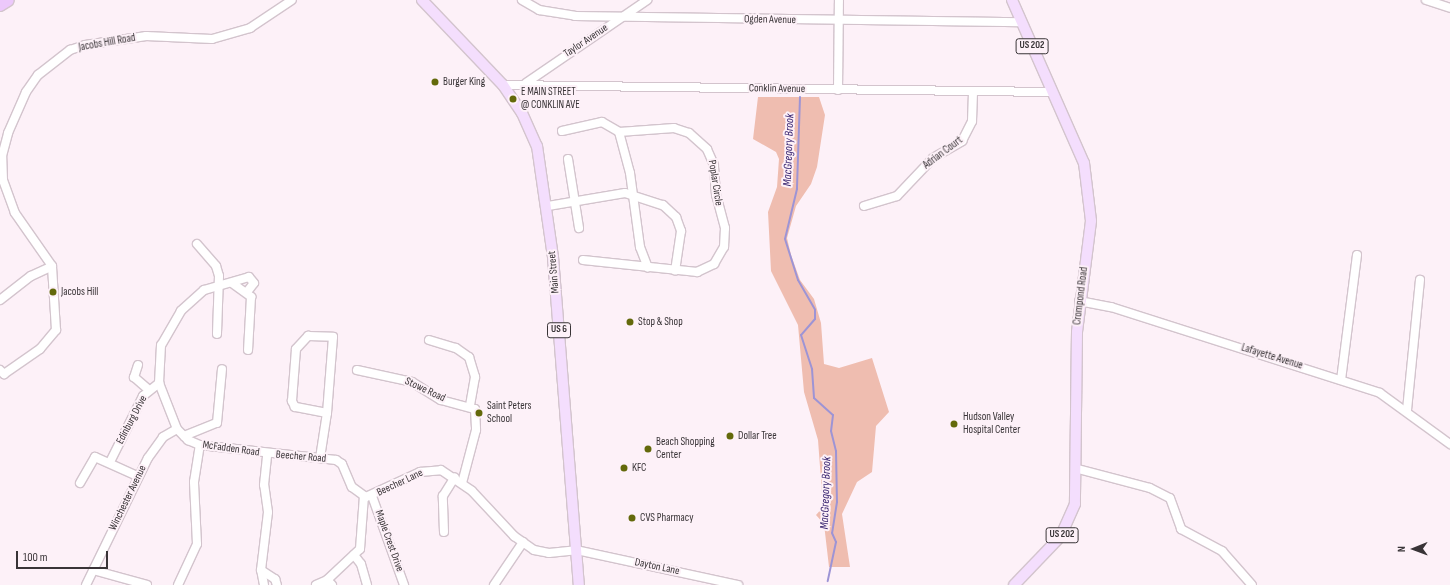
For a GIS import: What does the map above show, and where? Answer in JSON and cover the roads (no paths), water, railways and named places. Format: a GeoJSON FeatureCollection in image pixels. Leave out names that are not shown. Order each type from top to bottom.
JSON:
{"type":"FeatureCollection","features":[{"type":"Feature","properties":{"kind":"highway"},"geometry":{"type":"LineString","coordinates":[[0,5],[8,0]]}},
{"type":"Feature","properties":{"kind":"main road","name":"Main Street"},"geometry":{"type":"LineString","coordinates":[[422,0],[503,85],[522,113],[537,146],[548,206],[579,585]]}},
{"type":"Feature","properties":{"kind":"main road","name":"Crompond Road"},"geometry":{"type":"LineString","coordinates":[[1012,0],[1051,92],[1079,150],[1090,191],[1089,235],[1079,301],[1076,377],[1078,469],[1075,504],[1067,527],[1014,585]]}},
{"type":"Feature","properties":{"kind":"street","name":"Jacobs Hill Road"},"geometry":{"type":"LineString","coordinates":[[52,266],[15,214],[3,180],[2,156],[8,133],[26,92],[38,75],[70,50],[84,45],[124,38],[196,40],[224,36],[267,20],[292,0]]}},
{"type":"Feature","properties":{"kind":"street","name":"Ogden Avenue"},"geometry":{"type":"LineString","coordinates":[[522,0],[548,13],[621,18],[1022,22]]}},
{"type":"Feature","properties":{"kind":"street","name":"Taylor Avenue"},"geometry":{"type":"LineString","coordinates":[[526,83],[647,0]]}},
{"type":"Feature","properties":{"kind":"street"},"geometry":{"type":"LineString","coordinates":[[838,90],[840,0]]}},
{"type":"Feature","properties":{"kind":"street"},"geometry":{"type":"LineString","coordinates":[[1426,0],[1438,2],[1450,8]]}},
{"type":"Feature","properties":{"kind":"street","name":"Conklin Avenue"},"geometry":{"type":"LineString","coordinates":[[503,85],[526,83],[973,93],[1051,92]]}},
{"type":"Feature","properties":{"kind":"street","name":"Adrian Court"},"geometry":{"type":"LineString","coordinates":[[864,206],[897,196],[933,158],[962,141],[972,121],[973,93]]}},
{"type":"Feature","properties":{"kind":"street"},"geometry":{"type":"LineString","coordinates":[[562,131],[602,122],[619,132],[632,194],[640,247],[648,268]]}},
{"type":"Feature","properties":{"kind":"street","name":"Poplar Circle"},"geometry":{"type":"LineString","coordinates":[[583,260],[675,271],[709,268],[724,247],[725,228],[716,195],[712,158],[696,138],[683,129],[661,128],[619,132]]}},
{"type":"Feature","properties":{"kind":"street"},"geometry":{"type":"LineString","coordinates":[[568,159],[576,201],[579,228]]}},
{"type":"Feature","properties":{"kind":"street"},"geometry":{"type":"LineString","coordinates":[[548,206],[632,194],[663,204],[676,217],[682,238],[675,271]]}},
{"type":"Feature","properties":{"kind":"street"},"geometry":{"type":"LineString","coordinates":[[197,244],[216,266],[218,285],[217,334]]}},
{"type":"Feature","properties":{"kind":"street"},"geometry":{"type":"LineString","coordinates":[[1341,380],[1357,255]]}},
{"type":"Feature","properties":{"kind":"street"},"geometry":{"type":"LineString","coordinates":[[0,300],[31,276],[52,266],[56,330],[40,349],[4,374],[0,370]]}},
{"type":"Feature","properties":{"kind":"street"},"geometry":{"type":"LineString","coordinates":[[218,285],[232,283],[238,279],[253,278],[253,285],[247,292]]}},
{"type":"Feature","properties":{"kind":"street"},"geometry":{"type":"LineString","coordinates":[[1407,410],[1420,280]]}},
{"type":"Feature","properties":{"kind":"street"},"geometry":{"type":"LineString","coordinates":[[232,283],[247,292],[252,304],[248,350]]}},
{"type":"Feature","properties":{"kind":"street","name":"McFadden Road"},"geometry":{"type":"LineString","coordinates":[[218,285],[194,298],[169,330],[158,355],[159,383],[177,428],[184,436],[200,445],[267,454]]}},
{"type":"Feature","properties":{"kind":"street","name":"Lafayette Avenue"},"geometry":{"type":"LineString","coordinates":[[1079,301],[1097,303],[1341,380],[1390,397],[1450,444]]}},
{"type":"Feature","properties":{"kind":"street"},"geometry":{"type":"LineString","coordinates":[[320,458],[327,412],[333,337],[308,336],[296,349],[292,401],[295,408],[327,412]]}},
{"type":"Feature","properties":{"kind":"street"},"geometry":{"type":"LineString","coordinates":[[428,340],[456,348],[469,357],[476,377],[470,405],[475,409],[476,430],[462,483]]}},
{"type":"Feature","properties":{"kind":"street"},"geometry":{"type":"LineString","coordinates":[[138,365],[134,377],[149,390]]}},
{"type":"Feature","properties":{"kind":"street"},"geometry":{"type":"LineString","coordinates":[[184,436],[217,423],[222,369]]}},
{"type":"Feature","properties":{"kind":"street","name":"Stowe Road"},"geometry":{"type":"LineString","coordinates":[[357,370],[412,382],[441,400],[470,405]]}},
{"type":"Feature","properties":{"kind":"street","name":"Edinburg Drive"},"geometry":{"type":"LineString","coordinates":[[110,462],[149,390],[159,383]]}},
{"type":"Feature","properties":{"kind":"street","name":"Winchester Avenue"},"geometry":{"type":"LineString","coordinates":[[86,585],[138,476],[156,444],[177,428]]}},
{"type":"Feature","properties":{"kind":"street"},"geometry":{"type":"LineString","coordinates":[[178,585],[197,544],[194,482],[200,445]]}},
{"type":"Feature","properties":{"kind":"street"},"geometry":{"type":"LineString","coordinates":[[264,585],[260,570],[268,512],[264,485],[267,454]]}},
{"type":"Feature","properties":{"kind":"street","name":"Beecher Road"},"geometry":{"type":"LineString","coordinates":[[267,454],[320,458],[342,464],[352,487],[368,496]]}},
{"type":"Feature","properties":{"kind":"street"},"geometry":{"type":"LineString","coordinates":[[80,483],[91,458],[99,457],[138,476]]}},
{"type":"Feature","properties":{"kind":"street"},"geometry":{"type":"LineString","coordinates":[[1078,469],[1150,488],[1170,498],[1181,529],[1222,551],[1252,585]]}},
{"type":"Feature","properties":{"kind":"street","name":"Beecher Lane"},"geometry":{"type":"LineString","coordinates":[[316,585],[329,582],[360,549],[368,496],[420,472],[442,470],[455,477],[523,542],[540,552],[576,550]]}},
{"type":"Feature","properties":{"kind":"street"},"geometry":{"type":"LineString","coordinates":[[444,532],[443,496],[455,477]]}},
{"type":"Feature","properties":{"kind":"street","name":"Maple Crest Drive"},"geometry":{"type":"LineString","coordinates":[[368,496],[404,585]]}},
{"type":"Feature","properties":{"kind":"street"},"geometry":{"type":"LineString","coordinates":[[494,585],[523,542]]}},
{"type":"Feature","properties":{"kind":"street","name":"Dayton Lane"},"geometry":{"type":"LineString","coordinates":[[576,550],[738,585]]}},
{"type":"Feature","properties":{"kind":"street"},"geometry":{"type":"LineString","coordinates":[[354,555],[361,564],[367,585]]}},
{"type":"Feature","properties":{"kind":"street"},"geometry":{"type":"LineString","coordinates":[[93,570],[147,585]]}},
{"type":"Feature","properties":{"kind":"street"},"geometry":{"type":"LineString","coordinates":[[260,570],[275,579],[277,585]]}},
{"type":"Feature","properties":{"kind":"waterway","name":"MacGregory Brook"},"geometry":{"type":"LineString","coordinates":[[800,97],[797,189],[785,239],[798,280],[815,310],[815,319],[801,335],[812,369],[814,398],[833,415],[831,431],[836,451],[837,502],[832,533],[836,542],[828,581]]}},
{"type":"Feature","properties":{"kind":"place","name":"Burger King"},"geometry":{"type":"Point","coordinates":[435,82]}},
{"type":"Feature","properties":{"kind":"place","name":"E MAIN STREET @ CONKLIN AVE"},"geometry":{"type":"Point","coordinates":[513,99]}},
{"type":"Feature","properties":{"kind":"place","name":"Jacobs Hill"},"geometry":{"type":"Point","coordinates":[53,292]}},
{"type":"Feature","properties":{"kind":"place","name":"Stop & Shop"},"geometry":{"type":"Point","coordinates":[630,322]}},
{"type":"Feature","properties":{"kind":"place","name":"Saint Peters School"},"geometry":{"type":"Point","coordinates":[479,413]}},
{"type":"Feature","properties":{"kind":"place","name":"Hudson Valley Hospital Center"},"geometry":{"type":"Point","coordinates":[954,424]}},
{"type":"Feature","properties":{"kind":"place","name":"Dollar Tree"},"geometry":{"type":"Point","coordinates":[730,436]}},
{"type":"Feature","properties":{"kind":"place","name":"Beach Shopping Center"},"geometry":{"type":"Point","coordinates":[648,449]}},
{"type":"Feature","properties":{"kind":"place","name":"KFC"},"geometry":{"type":"Point","coordinates":[624,468]}},
{"type":"Feature","properties":{"kind":"place","name":"CVS Pharmacy"},"geometry":{"type":"Point","coordinates":[632,518]}}]}
